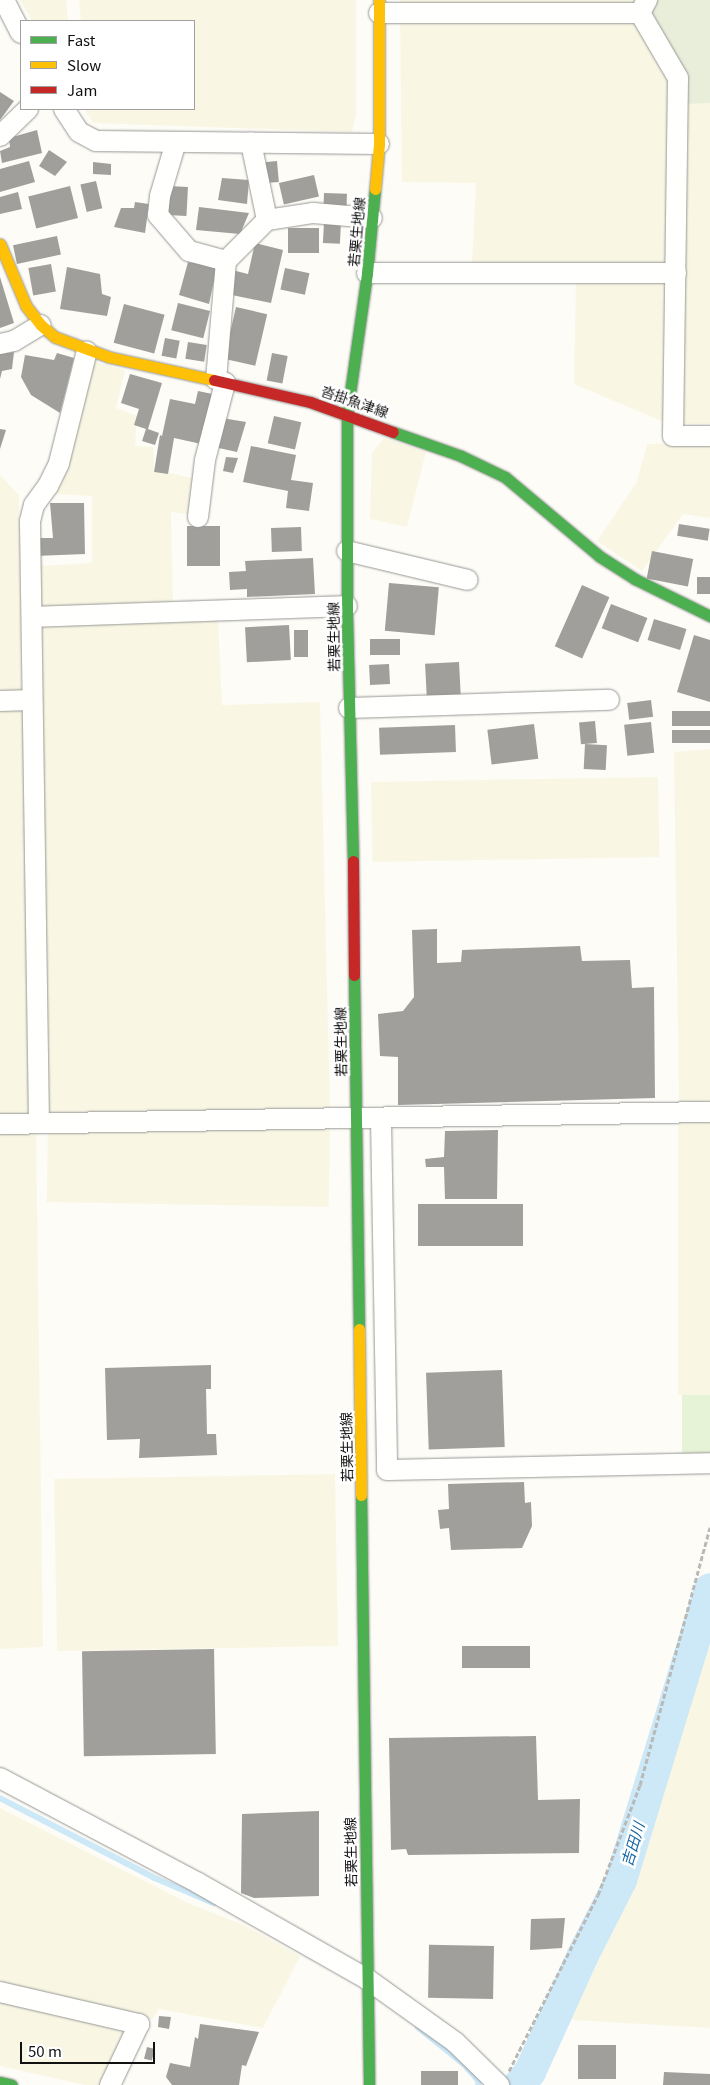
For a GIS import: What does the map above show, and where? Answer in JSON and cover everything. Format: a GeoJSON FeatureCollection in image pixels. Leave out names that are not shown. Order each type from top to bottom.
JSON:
{"type":"FeatureCollection","features":[{"type":"Feature","properties":{"kind":"main road","name":"若栗生地線"},"geometry":{"type":"LineString","coordinates":[[369,2085],[347,606],[346,414],[367,273],[379,144],[379,7]]}},
{"type":"Feature","properties":{"kind":"main road","name":"沓掛魚津線"},"geometry":{"type":"LineString","coordinates":[[0,244],[26,306],[41,325],[55,337],[88,351],[310,402],[418,439],[505,476],[599,556],[635,579],[710,616]]}},
{"type":"Feature","properties":{"kind":"main road"},"geometry":{"type":"LineString","coordinates":[[0,2082],[12,2085]]}},
{"type":"Feature","properties":{"kind":"street"},"geometry":{"type":"LineString","coordinates":[[4,0],[20,31]]}},
{"type":"Feature","properties":{"kind":"street"},"geometry":{"type":"LineString","coordinates":[[379,7],[643,7],[678,78],[673,436],[710,436]]}},
{"type":"Feature","properties":{"kind":"street"},"geometry":{"type":"LineString","coordinates":[[0,136],[27,110]]}},
{"type":"Feature","properties":{"kind":"street"},"geometry":{"type":"LineString","coordinates":[[65,110],[79,132],[96,141],[379,144]]}},
{"type":"Feature","properties":{"kind":"street"},"geometry":{"type":"LineString","coordinates":[[176,142],[160,196],[158,214],[189,251],[226,261]]}},
{"type":"Feature","properties":{"kind":"street"},"geometry":{"type":"LineString","coordinates":[[251,143],[267,220]]}},
{"type":"Feature","properties":{"kind":"street"},"geometry":{"type":"LineString","coordinates":[[198,517],[205,460],[220,382],[226,261],[267,220],[312,213],[372,218]]}},
{"type":"Feature","properties":{"kind":"street"},"geometry":{"type":"LineString","coordinates":[[367,273],[676,273]]}},
{"type":"Feature","properties":{"kind":"street"},"geometry":{"type":"LineString","coordinates":[[0,344],[14,341],[41,325]]}},
{"type":"Feature","properties":{"kind":"street"},"geometry":{"type":"LineString","coordinates":[[39,1123],[30,521],[34,505],[48,486],[59,463],[88,351]]}},
{"type":"Feature","properties":{"kind":"street"},"geometry":{"type":"LineString","coordinates":[[347,551],[468,580]]}},
{"type":"Feature","properties":{"kind":"street"},"geometry":{"type":"LineString","coordinates":[[32,617],[347,606]]}},
{"type":"Feature","properties":{"kind":"street"},"geometry":{"type":"LineString","coordinates":[[0,701],[32,700]]}},
{"type":"Feature","properties":{"kind":"street"},"geometry":{"type":"LineString","coordinates":[[349,708],[609,700]]}},
{"type":"Feature","properties":{"kind":"street"},"geometry":{"type":"LineString","coordinates":[[0,1124],[710,1112]]}},
{"type":"Feature","properties":{"kind":"street"},"geometry":{"type":"LineString","coordinates":[[381,1119],[387,1470],[710,1463]]}},
{"type":"Feature","properties":{"kind":"street"},"geometry":{"type":"LineString","coordinates":[[0,1778],[198,1883],[367,1978],[455,2042],[503,2081]]}},
{"type":"Feature","properties":{"kind":"street"},"geometry":{"type":"LineString","coordinates":[[0,1992],[139,2024],[110,2085]]}},
{"type":"Feature","properties":{"kind":"path"},"geometry":{"type":"LineString","coordinates":[[503,2081],[598,1895],[640,1785],[710,1527]]}},
{"type":"Feature","properties":{"kind":"shaded area"},"geometry":{"type":"Polygon","coordinates":[[[20,0],[66,0],[68,20],[31,20],[20,0]]]}},
{"type":"Feature","properties":{"kind":"shaded area"},"geometry":{"type":"Polygon","coordinates":[[[79,0],[356,0],[356,115],[352,132],[93,123],[85,110],[195,110],[195,20],[81,20],[79,0]]]}},
{"type":"Feature","properties":{"kind":"shaded area"},"geometry":{"type":"Polygon","coordinates":[[[400,0],[637,0],[637,6],[400,6],[400,0]]]}},
{"type":"Feature","properties":{"kind":"shaded area"},"geometry":{"type":"Polygon","coordinates":[[[400,20],[635,20],[671,78],[668,264],[472,264],[476,183],[402,182],[400,20]]]}},
{"type":"Feature","properties":{"kind":"shaded area"},"geometry":{"type":"Polygon","coordinates":[[[684,103],[710,103],[710,424],[684,424],[684,103]]]}},
{"type":"Feature","properties":{"kind":"shaded area"},"geometry":{"type":"Polygon","coordinates":[[[576,281],[667,282],[664,422],[574,384],[576,281]]]}},
{"type":"Feature","properties":{"kind":"shaded area"},"geometry":{"type":"Polygon","coordinates":[[[91,361],[125,370],[116,408],[137,416],[135,446],[153,447],[154,473],[171,473],[196,479],[192,515],[171,512],[173,606],[46,610],[37,597],[39,566],[92,563],[92,496],[55,494],[91,361]]]}},
{"type":"Feature","properties":{"kind":"shaded area"},"geometry":{"type":"Polygon","coordinates":[[[384,438],[426,452],[407,527],[370,519],[372,453],[384,438]]]}},
{"type":"Feature","properties":{"kind":"shaded area"},"geometry":{"type":"Polygon","coordinates":[[[710,443],[710,518],[683,514],[642,571],[597,541],[637,482],[647,444],[710,443]]]}},
{"type":"Feature","properties":{"kind":"shaded area"},"geometry":{"type":"Polygon","coordinates":[[[0,475],[19,495],[21,693],[0,693],[0,475]]]}},
{"type":"Feature","properties":{"kind":"shaded area"},"geometry":{"type":"Polygon","coordinates":[[[218,620],[222,705],[320,702],[330,1108],[45,1115],[40,627],[218,620]]]}},
{"type":"Feature","properties":{"kind":"shaded area"},"geometry":{"type":"Polygon","coordinates":[[[0,708],[23,708],[31,1117],[0,1117],[0,708]]]}},
{"type":"Feature","properties":{"kind":"shaded area"},"geometry":{"type":"Polygon","coordinates":[[[710,749],[710,1103],[679,1104],[674,752],[710,749]]]}},
{"type":"Feature","properties":{"kind":"shaded area"},"geometry":{"type":"Polygon","coordinates":[[[658,777],[659,857],[372,862],[371,782],[658,777]]]}},
{"type":"Feature","properties":{"kind":"shaded area"},"geometry":{"type":"Polygon","coordinates":[[[678,1122],[710,1122],[710,1395],[678,1395],[678,1122]]]}},
{"type":"Feature","properties":{"kind":"shaded area"},"geometry":{"type":"Polygon","coordinates":[[[48,1123],[330,1128],[329,1207],[47,1202],[48,1123]]]}},
{"type":"Feature","properties":{"kind":"shaded area"},"geometry":{"type":"Polygon","coordinates":[[[36,1131],[43,1647],[0,1649],[0,1132],[36,1131]]]}},
{"type":"Feature","properties":{"kind":"shaded area"},"geometry":{"type":"Polygon","coordinates":[[[335,1474],[338,1646],[57,1651],[54,1479],[335,1474]]]}},
{"type":"Feature","properties":{"kind":"shaded area"},"geometry":{"type":"Polygon","coordinates":[[[710,1635],[710,2028],[571,2020],[624,1905],[689,1695],[710,1635]]]}},
{"type":"Feature","properties":{"kind":"shaded area"},"geometry":{"type":"Polygon","coordinates":[[[0,1808],[190,1904],[244,1925],[300,1956],[263,2028],[159,2009],[152,2019],[0,1985],[0,1808]]]}},
{"type":"Feature","properties":{"kind":"shaded area"},"geometry":{"type":"Polygon","coordinates":[[[0,1999],[125,2028],[100,2085],[85,2085],[0,2066],[0,1999]]]}},
{"type":"Feature","properties":{"kind":"green space"},"geometry":{"type":"Polygon","coordinates":[[[656,0],[710,0],[710,103],[684,104],[649,14],[656,0]]]}},
{"type":"Feature","properties":{"kind":"green space"},"geometry":{"type":"Polygon","coordinates":[[[682,1395],[710,1395],[710,1454],[682,1454],[682,1395]]]}},
{"type":"Feature","properties":{"kind":"building"},"geometry":{"type":"Polygon","coordinates":[[[0,92],[14,101],[0,120],[0,92]]]}},
{"type":"Feature","properties":{"kind":"building"},"geometry":{"type":"Polygon","coordinates":[[[37,130],[42,153],[2,163],[0,151],[10,147],[9,138],[37,130]]]}},
{"type":"Feature","properties":{"kind":"building"},"geometry":{"type":"Polygon","coordinates":[[[49,150],[67,162],[55,176],[39,166],[49,150]]]}},
{"type":"Feature","properties":{"kind":"building"},"geometry":{"type":"Polygon","coordinates":[[[29,161],[35,182],[0,192],[0,169],[29,161]]]}},
{"type":"Feature","properties":{"kind":"building"},"geometry":{"type":"Polygon","coordinates":[[[277,161],[279,182],[266,183],[264,162],[277,161]]]}},
{"type":"Feature","properties":{"kind":"building"},"geometry":{"type":"Polygon","coordinates":[[[93,162],[111,164],[111,175],[93,174],[93,162]]]}},
{"type":"Feature","properties":{"kind":"building"},"geometry":{"type":"Polygon","coordinates":[[[314,175],[319,196],[284,205],[279,183],[314,175]]]}},
{"type":"Feature","properties":{"kind":"building"},"geometry":{"type":"Polygon","coordinates":[[[222,178],[249,180],[247,204],[218,200],[222,178]]]}},
{"type":"Feature","properties":{"kind":"building"},"geometry":{"type":"Polygon","coordinates":[[[96,181],[102,208],[87,212],[80,185],[96,181]]]}},
{"type":"Feature","properties":{"kind":"building"},"geometry":{"type":"Polygon","coordinates":[[[70,186],[78,218],[36,228],[28,196],[70,186]]]}},
{"type":"Feature","properties":{"kind":"building"},"geometry":{"type":"Polygon","coordinates":[[[169,186],[188,187],[186,216],[167,215],[169,186]]]}},
{"type":"Feature","properties":{"kind":"building"},"geometry":{"type":"Polygon","coordinates":[[[18,192],[22,209],[0,214],[0,197],[18,192]]]}},
{"type":"Feature","properties":{"kind":"building"},"geometry":{"type":"Polygon","coordinates":[[[324,193],[347,194],[346,208],[324,207],[324,193]]]}},
{"type":"Feature","properties":{"kind":"building"},"geometry":{"type":"Polygon","coordinates":[[[135,202],[149,204],[145,233],[114,227],[121,208],[134,208],[135,202]]]}},
{"type":"Feature","properties":{"kind":"building"},"geometry":{"type":"Polygon","coordinates":[[[199,207],[249,213],[240,234],[196,230],[199,207]]]}},
{"type":"Feature","properties":{"kind":"building"},"geometry":{"type":"Polygon","coordinates":[[[324,222],[341,223],[340,244],[323,243],[324,222]]]}},
{"type":"Feature","properties":{"kind":"building"},"geometry":{"type":"Polygon","coordinates":[[[288,228],[319,228],[319,253],[288,253],[288,228]]]}},
{"type":"Feature","properties":{"kind":"building"},"geometry":{"type":"Polygon","coordinates":[[[57,236],[61,255],[17,264],[13,245],[57,236]]]}},
{"type":"Feature","properties":{"kind":"building"},"geometry":{"type":"Polygon","coordinates":[[[255,243],[283,250],[271,303],[227,294],[232,270],[248,274],[255,243]]]}},
{"type":"Feature","properties":{"kind":"building"},"geometry":{"type":"Polygon","coordinates":[[[188,262],[217,267],[209,304],[179,295],[188,262]]]}},
{"type":"Feature","properties":{"kind":"building"},"geometry":{"type":"Polygon","coordinates":[[[51,264],[56,292],[33,296],[28,268],[51,264]]]}},
{"type":"Feature","properties":{"kind":"building"},"geometry":{"type":"Polygon","coordinates":[[[67,267],[100,274],[102,294],[111,297],[107,316],[60,309],[67,267]]]}},
{"type":"Feature","properties":{"kind":"building"},"geometry":{"type":"Polygon","coordinates":[[[285,268],[309,273],[305,295],[280,290],[285,268]]]}},
{"type":"Feature","properties":{"kind":"building"},"geometry":{"type":"Polygon","coordinates":[[[0,277],[14,323],[0,328],[0,277]]]}},
{"type":"Feature","properties":{"kind":"building"},"geometry":{"type":"Polygon","coordinates":[[[178,303],[210,311],[203,338],[171,330],[178,303]]]}},
{"type":"Feature","properties":{"kind":"building"},"geometry":{"type":"Polygon","coordinates":[[[124,304],[165,315],[154,354],[114,343],[124,304]]]}},
{"type":"Feature","properties":{"kind":"building"},"geometry":{"type":"Polygon","coordinates":[[[236,307],[267,314],[255,366],[224,359],[236,307]]]}},
{"type":"Feature","properties":{"kind":"building"},"geometry":{"type":"Polygon","coordinates":[[[165,338],[180,341],[176,359],[162,356],[165,338]]]}},
{"type":"Feature","properties":{"kind":"building"},"geometry":{"type":"Polygon","coordinates":[[[188,342],[207,345],[204,362],[185,359],[188,342]]]}},
{"type":"Feature","properties":{"kind":"building"},"geometry":{"type":"Polygon","coordinates":[[[14,352],[12,369],[2,371],[0,379],[0,354],[14,352]]]}},
{"type":"Feature","properties":{"kind":"building"},"geometry":{"type":"Polygon","coordinates":[[[57,353],[74,358],[60,413],[31,395],[21,377],[25,355],[54,360],[57,353]]]}},
{"type":"Feature","properties":{"kind":"building"},"geometry":{"type":"Polygon","coordinates":[[[272,353],[288,356],[282,384],[267,380],[272,353]]]}},
{"type":"Feature","properties":{"kind":"building"},"geometry":{"type":"Polygon","coordinates":[[[130,374],[162,383],[148,429],[159,433],[155,445],[142,441],[146,429],[134,425],[139,409],[121,403],[130,374]]]}},
{"type":"Feature","properties":{"kind":"building"},"geometry":{"type":"Polygon","coordinates":[[[198,391],[217,395],[206,445],[174,438],[168,474],[154,472],[160,435],[162,436],[170,399],[195,404],[198,391]]]}},
{"type":"Feature","properties":{"kind":"building"},"geometry":{"type":"Polygon","coordinates":[[[274,416],[301,422],[295,450],[268,443],[274,416]]]}},
{"type":"Feature","properties":{"kind":"building"},"geometry":{"type":"Polygon","coordinates":[[[222,418],[246,422],[237,452],[214,447],[222,418]]]}},
{"type":"Feature","properties":{"kind":"building"},"geometry":{"type":"Polygon","coordinates":[[[0,429],[6,430],[0,449],[0,429]]]}},
{"type":"Feature","properties":{"kind":"building"},"geometry":{"type":"Polygon","coordinates":[[[251,446],[296,455],[291,480],[313,483],[309,511],[286,508],[288,491],[243,482],[251,446]]]}},
{"type":"Feature","properties":{"kind":"building"},"geometry":{"type":"Polygon","coordinates":[[[226,457],[238,458],[233,473],[223,471],[226,457]]]}},
{"type":"Feature","properties":{"kind":"building"},"geometry":{"type":"Polygon","coordinates":[[[50,503],[84,503],[85,554],[35,556],[35,538],[53,538],[50,503]]]}},
{"type":"Feature","properties":{"kind":"building"},"geometry":{"type":"Polygon","coordinates":[[[679,524],[710,529],[708,541],[677,536],[679,524]]]}},
{"type":"Feature","properties":{"kind":"building"},"geometry":{"type":"Polygon","coordinates":[[[187,526],[220,526],[220,566],[187,566],[187,526]]]}},
{"type":"Feature","properties":{"kind":"building"},"geometry":{"type":"Polygon","coordinates":[[[301,527],[302,551],[272,552],[271,528],[301,527]]]}},
{"type":"Feature","properties":{"kind":"building"},"geometry":{"type":"Polygon","coordinates":[[[652,551],[693,559],[688,586],[647,578],[652,551]]]}},
{"type":"Feature","properties":{"kind":"building"},"geometry":{"type":"Polygon","coordinates":[[[313,558],[315,594],[247,597],[247,589],[230,590],[229,572],[246,571],[245,561],[313,558]]]}},
{"type":"Feature","properties":{"kind":"building"},"geometry":{"type":"Polygon","coordinates":[[[697,577],[710,577],[710,594],[697,594],[697,577]]]}},
{"type":"Feature","properties":{"kind":"building"},"geometry":{"type":"Polygon","coordinates":[[[389,583],[439,587],[435,635],[385,631],[389,583]]]}},
{"type":"Feature","properties":{"kind":"building"},"geometry":{"type":"Polygon","coordinates":[[[582,585],[609,597],[582,658],[555,646],[582,585]]]}},
{"type":"Feature","properties":{"kind":"building"},"geometry":{"type":"Polygon","coordinates":[[[611,604],[647,618],[638,642],[602,628],[611,604]]]}},
{"type":"Feature","properties":{"kind":"building"},"geometry":{"type":"Polygon","coordinates":[[[654,619],[687,629],[680,650],[648,640],[654,619]]]}},
{"type":"Feature","properties":{"kind":"building"},"geometry":{"type":"Polygon","coordinates":[[[289,625],[291,660],[247,662],[245,627],[289,625]]]}},
{"type":"Feature","properties":{"kind":"building"},"geometry":{"type":"Polygon","coordinates":[[[294,630],[308,630],[308,657],[294,657],[294,630]]]}},
{"type":"Feature","properties":{"kind":"building"},"geometry":{"type":"Polygon","coordinates":[[[694,635],[710,640],[710,702],[677,692],[694,635]]]}},
{"type":"Feature","properties":{"kind":"building"},"geometry":{"type":"Polygon","coordinates":[[[370,639],[400,639],[400,655],[370,655],[370,639]]]}},
{"type":"Feature","properties":{"kind":"building"},"geometry":{"type":"Polygon","coordinates":[[[459,662],[461,695],[427,697],[425,664],[459,662]]]}},
{"type":"Feature","properties":{"kind":"building"},"geometry":{"type":"Polygon","coordinates":[[[389,664],[390,684],[370,685],[369,665],[389,664]]]}},
{"type":"Feature","properties":{"kind":"building"},"geometry":{"type":"Polygon","coordinates":[[[651,700],[653,717],[629,720],[627,703],[651,700]]]}},
{"type":"Feature","properties":{"kind":"building"},"geometry":{"type":"Polygon","coordinates":[[[672,711],[710,711],[710,726],[672,726],[672,711]]]}},
{"type":"Feature","properties":{"kind":"building"},"geometry":{"type":"Polygon","coordinates":[[[595,721],[597,743],[581,744],[579,722],[595,721]]]}},
{"type":"Feature","properties":{"kind":"building"},"geometry":{"type":"Polygon","coordinates":[[[651,722],[654,753],[627,756],[624,725],[651,722]]]}},
{"type":"Feature","properties":{"kind":"building"},"geometry":{"type":"Polygon","coordinates":[[[534,724],[538,759],[492,764],[487,730],[534,724]]]}},
{"type":"Feature","properties":{"kind":"building"},"geometry":{"type":"Polygon","coordinates":[[[455,725],[456,752],[380,755],[379,728],[455,725]]]}},
{"type":"Feature","properties":{"kind":"building"},"geometry":{"type":"Polygon","coordinates":[[[672,730],[710,730],[710,743],[672,743],[672,730]]]}},
{"type":"Feature","properties":{"kind":"building"},"geometry":{"type":"Polygon","coordinates":[[[585,744],[607,745],[606,770],[584,769],[585,744]]]}},
{"type":"Feature","properties":{"kind":"building"},"geometry":{"type":"Polygon","coordinates":[[[437,929],[437,963],[461,962],[462,950],[580,946],[582,961],[630,960],[632,988],[654,987],[655,1098],[398,1105],[398,1057],[380,1056],[378,1014],[403,1011],[414,997],[412,930],[437,929]]]}},
{"type":"Feature","properties":{"kind":"building"},"geometry":{"type":"Polygon","coordinates":[[[498,1130],[497,1199],[445,1199],[444,1167],[426,1167],[425,1159],[444,1157],[445,1131],[498,1130]]]}},
{"type":"Feature","properties":{"kind":"building"},"geometry":{"type":"Polygon","coordinates":[[[418,1204],[523,1204],[523,1246],[418,1246],[418,1204]]]}},
{"type":"Feature","properties":{"kind":"building"},"geometry":{"type":"Polygon","coordinates":[[[211,1365],[211,1389],[206,1389],[207,1434],[216,1434],[217,1455],[139,1458],[140,1439],[107,1440],[105,1368],[211,1365]]]}},
{"type":"Feature","properties":{"kind":"building"},"geometry":{"type":"Polygon","coordinates":[[[502,1370],[505,1447],[429,1450],[426,1373],[502,1370]]]}},
{"type":"Feature","properties":{"kind":"building"},"geometry":{"type":"Polygon","coordinates":[[[524,1482],[525,1503],[531,1502],[532,1526],[522,1548],[451,1550],[449,1528],[440,1529],[438,1510],[449,1509],[448,1484],[524,1482]]]}},
{"type":"Feature","properties":{"kind":"building"},"geometry":{"type":"Polygon","coordinates":[[[462,1646],[530,1646],[530,1668],[462,1668],[462,1646]]]}},
{"type":"Feature","properties":{"kind":"building"},"geometry":{"type":"Polygon","coordinates":[[[214,1649],[216,1754],[84,1756],[82,1651],[214,1649]]]}},
{"type":"Feature","properties":{"kind":"building"},"geometry":{"type":"Polygon","coordinates":[[[536,1736],[538,1800],[580,1799],[579,1853],[408,1855],[406,1849],[391,1850],[389,1738],[536,1736]]]}},
{"type":"Feature","properties":{"kind":"building"},"geometry":{"type":"Polygon","coordinates":[[[319,1811],[319,1896],[254,1898],[241,1893],[242,1814],[319,1811]]]}},
{"type":"Feature","properties":{"kind":"building"},"geometry":{"type":"Polygon","coordinates":[[[565,1918],[562,1948],[530,1950],[531,1919],[565,1918]]]}},
{"type":"Feature","properties":{"kind":"building"},"geometry":{"type":"Polygon","coordinates":[[[429,1945],[494,1946],[493,1999],[428,1998],[429,1945]]]}},
{"type":"Feature","properties":{"kind":"building"},"geometry":{"type":"Polygon","coordinates":[[[159,2016],[171,2017],[169,2029],[158,2027],[159,2016]]]}},
{"type":"Feature","properties":{"kind":"building"},"geometry":{"type":"Polygon","coordinates":[[[200,2024],[259,2032],[246,2066],[242,2065],[239,2085],[172,2085],[166,2077],[170,2063],[190,2067],[195,2037],[198,2039],[200,2024]]]}},
{"type":"Feature","properties":{"kind":"building"},"geometry":{"type":"Polygon","coordinates":[[[578,2045],[616,2045],[616,2079],[578,2079],[578,2045]]]}},
{"type":"Feature","properties":{"kind":"building"},"geometry":{"type":"Polygon","coordinates":[[[147,2047],[155,2049],[152,2061],[144,2059],[147,2047]]]}},
{"type":"Feature","properties":{"kind":"building"},"geometry":{"type":"Polygon","coordinates":[[[421,2071],[458,2071],[458,2085],[421,2085],[421,2071]]]}},
{"type":"Feature","properties":{"kind":"building"},"geometry":{"type":"Polygon","coordinates":[[[664,2072],[710,2074],[710,2085],[663,2085],[664,2072]]]}},
{"type":"Feature","properties":{"kind":"waterway","name":"吉田川"},"geometry":{"type":"LineString","coordinates":[[519,2085],[530,2072],[583,1955],[621,1880],[710,1589]]}},
{"type":"Feature","properties":{"kind":"waterway"},"geometry":{"type":"LineString","coordinates":[[0,1798],[155,1878],[214,1903]]}},
{"type":"Feature","properties":{"kind":"waterway"},"geometry":{"type":"LineString","coordinates":[[418,2027],[465,2065],[478,2080],[479,2085]]}},
{"type":"Feature","properties":{"kind":"traffic: fast"},"geometry":{"type":"LineString","coordinates":[[353,861],[347,620],[347,414],[367,273],[375,189]]}},
{"type":"Feature","properties":{"kind":"traffic: fast"},"geometry":{"type":"LineString","coordinates":[[393,432],[461,456],[505,477],[599,556],[635,579],[710,616]]}},
{"type":"Feature","properties":{"kind":"traffic: fast"},"geometry":{"type":"LineString","coordinates":[[354,975],[359,1329]]}},
{"type":"Feature","properties":{"kind":"traffic: fast"},"geometry":{"type":"LineString","coordinates":[[361,1495],[369,2085]]}},
{"type":"Feature","properties":{"kind":"traffic: fast"},"geometry":{"type":"LineString","coordinates":[[0,2082],[12,2085]]}},
{"type":"Feature","properties":{"kind":"traffic: slow"},"geometry":{"type":"LineString","coordinates":[[375,189],[379,144],[379,0]]}},
{"type":"Feature","properties":{"kind":"traffic: slow"},"geometry":{"type":"LineString","coordinates":[[0,244],[26,306],[41,325],[55,337],[109,357],[214,380]]}},
{"type":"Feature","properties":{"kind":"traffic: slow"},"geometry":{"type":"LineString","coordinates":[[359,1329],[361,1495]]}},
{"type":"Feature","properties":{"kind":"traffic: jam"},"geometry":{"type":"LineString","coordinates":[[214,380],[310,402],[393,432]]}},
{"type":"Feature","properties":{"kind":"traffic: jam"},"geometry":{"type":"LineString","coordinates":[[353,861],[354,975]]}}]}
